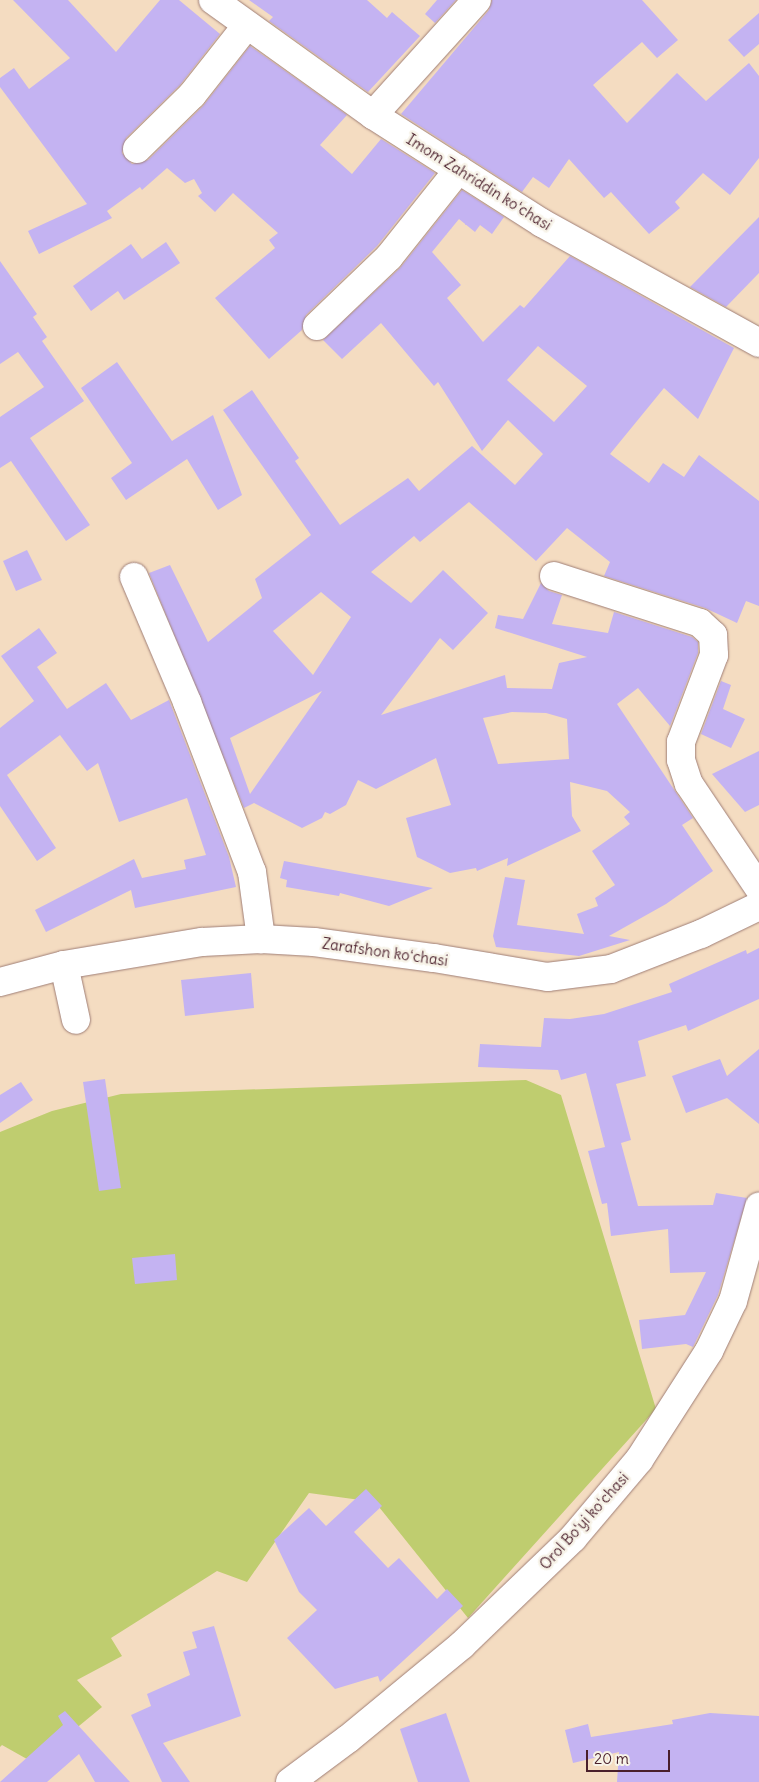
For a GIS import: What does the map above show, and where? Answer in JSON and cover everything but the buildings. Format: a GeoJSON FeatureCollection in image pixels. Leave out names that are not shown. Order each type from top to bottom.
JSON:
{"type":"FeatureCollection","features":[{"type":"Feature","properties":{"kind":"street","name":"Imom Zahriddin koʻchasi"},"geometry":{"type":"LineString","coordinates":[[213,0],[373,115],[542,223],[759,343]]}},
{"type":"Feature","properties":{"kind":"street"},"geometry":{"type":"LineString","coordinates":[[373,115],[477,0]]}},
{"type":"Feature","properties":{"kind":"street"},"geometry":{"type":"LineString","coordinates":[[137,149],[192,95],[247,25]]}},
{"type":"Feature","properties":{"kind":"street"},"geometry":{"type":"LineString","coordinates":[[317,326],[389,256],[460,170]]}},
{"type":"Feature","properties":{"kind":"street"},"geometry":{"type":"LineString","coordinates":[[554,576],[700,623],[713,634],[714,654],[681,742],[681,760],[689,784],[759,888]]}},
{"type":"Feature","properties":{"kind":"street"},"geometry":{"type":"LineString","coordinates":[[134,577],[187,702],[252,872],[260,939]]}},
{"type":"Feature","properties":{"kind":"street","name":"Zarafshon koʻchasi"},"geometry":{"type":"LineString","coordinates":[[0,982],[64,965],[202,942],[260,939],[314,942],[407,954],[547,977],[611,969],[701,934],[759,906]]}},
{"type":"Feature","properties":{"kind":"street"},"geometry":{"type":"LineString","coordinates":[[64,965],[76,1020]]}},
{"type":"Feature","properties":{"kind":"street","name":"Orol Boʻyi koʻchasi"},"geometry":{"type":"LineString","coordinates":[[291,1782],[462,1645],[573,1538],[639,1460],[709,1350],[733,1300],[759,1207]]}},
{"type":"Feature","properties":{"kind":"green space"},"geometry":{"type":"Polygon","coordinates":[[[526,1080],[561,1095],[656,1409],[468,1618],[375,1502],[309,1493],[247,1582],[217,1571],[111,1638],[122,1656],[77,1680],[102,1707],[34,1763],[2,1745],[0,1747],[0,1132],[52,1111],[121,1094],[526,1080]]]}}]}
